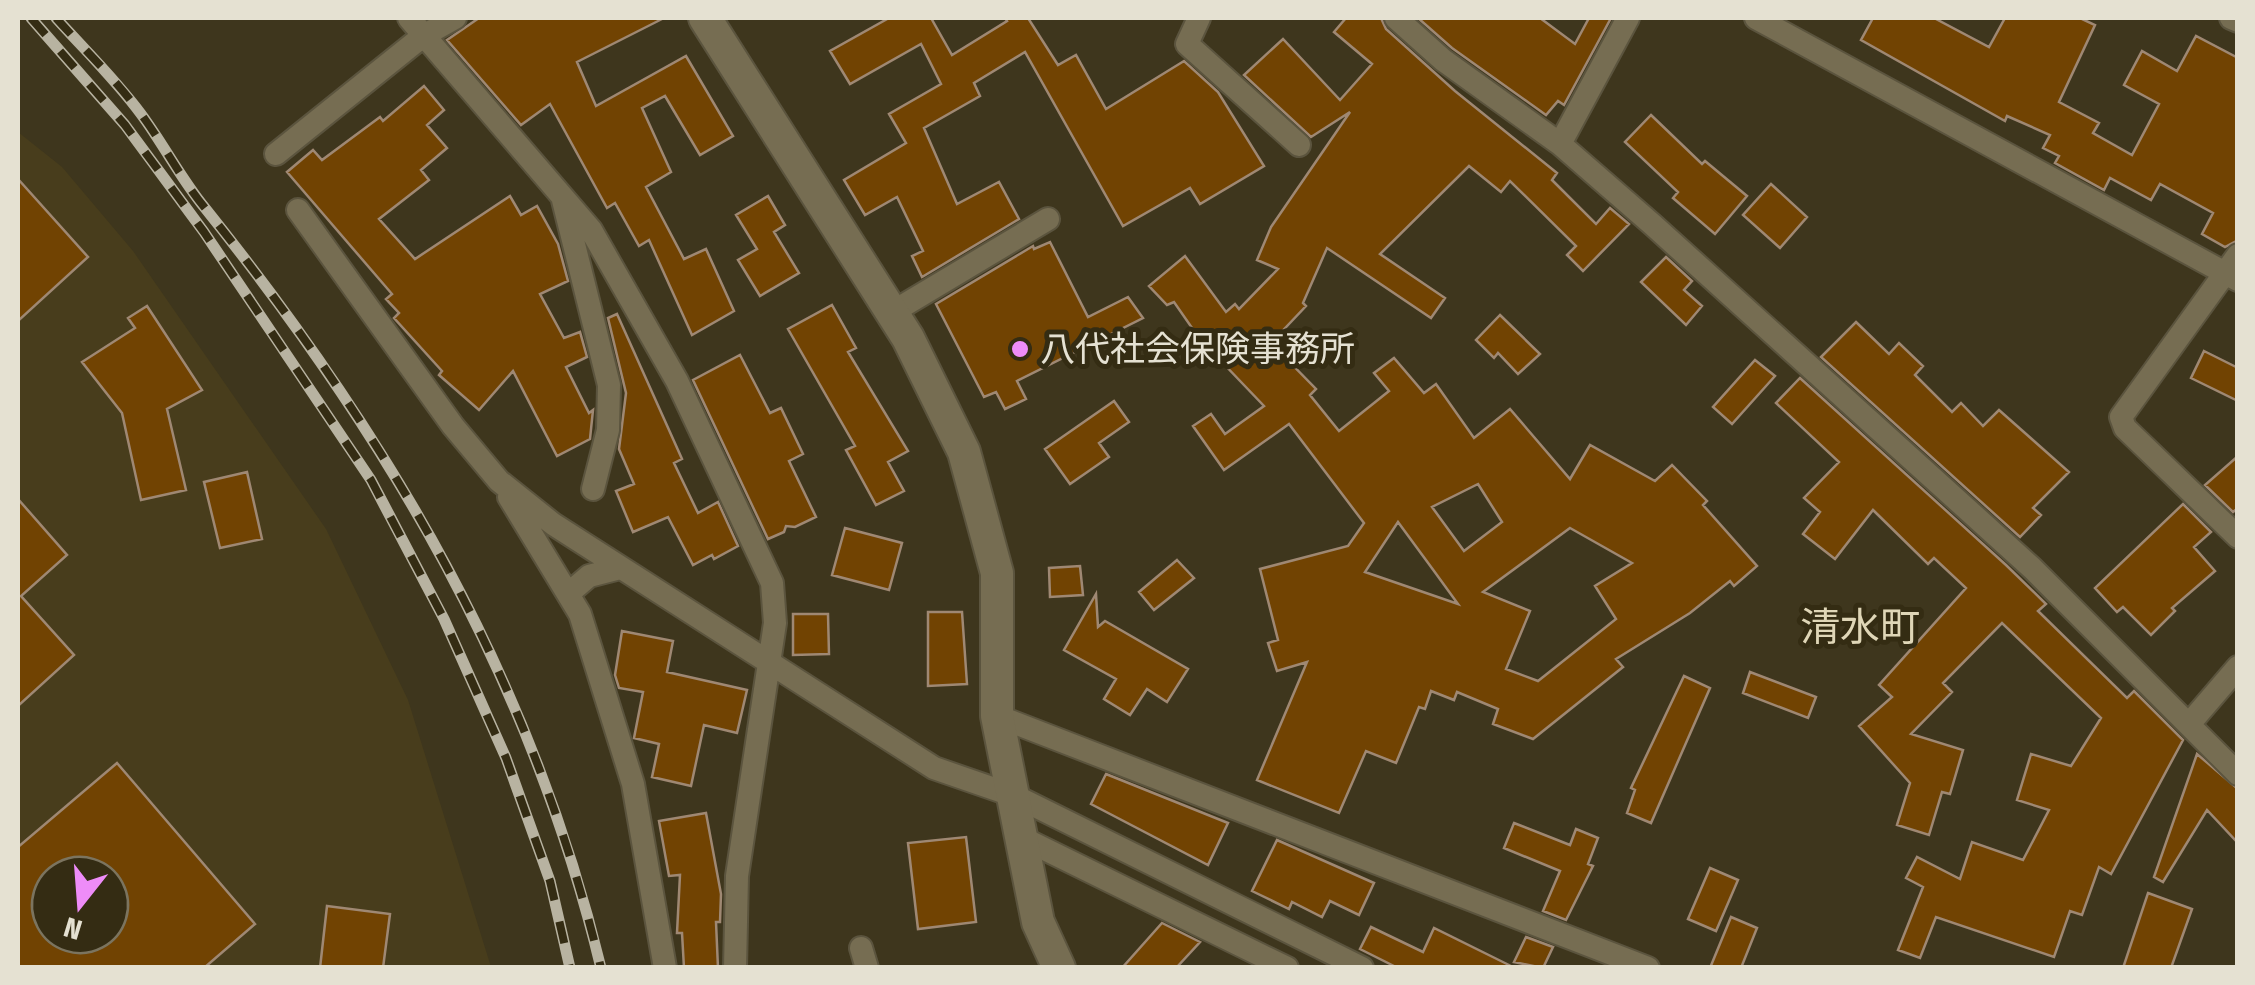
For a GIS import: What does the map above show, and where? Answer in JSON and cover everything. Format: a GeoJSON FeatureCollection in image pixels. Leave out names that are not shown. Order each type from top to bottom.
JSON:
{"type":"FeatureCollection","features":[{"type":"Feature","properties":{"kind":"street"},"geometry":{"type":"LineString","coordinates":[[276,154],[416,27],[456,18]]}},
{"type":"Feature","properties":{"kind":"street"},"geometry":{"type":"LineString","coordinates":[[706,18],[891,312],[964,452],[997,573],[998,716],[1029,802],[1020,837],[1038,922],[1059,968]]}},
{"type":"Feature","properties":{"kind":"street"},"geometry":{"type":"LineString","coordinates":[[1199,18],[1186,44],[1298,144]]}},
{"type":"Feature","properties":{"kind":"street"},"geometry":{"type":"LineString","coordinates":[[1396,18],[1442,60],[1560,144],[2032,568],[2238,774]]}},
{"type":"Feature","properties":{"kind":"street"},"geometry":{"type":"LineString","coordinates":[[1560,144],[1628,18]]}},
{"type":"Feature","properties":{"kind":"street"},"geometry":{"type":"LineString","coordinates":[[1756,18],[2234,270],[2121,417],[2125,428],[2238,537]]}},
{"type":"Feature","properties":{"kind":"street"},"geometry":{"type":"LineString","coordinates":[[2231,18],[2238,21]]}},
{"type":"Feature","properties":{"kind":"street"},"geometry":{"type":"LineString","coordinates":[[416,27],[590,230],[677,381],[772,583],[776,623],[737,876],[734,968]]}},
{"type":"Feature","properties":{"kind":"street"},"geometry":{"type":"LineString","coordinates":[[562,197],[610,385],[608,430],[593,489]]}},
{"type":"Feature","properties":{"kind":"street"},"geometry":{"type":"LineString","coordinates":[[298,210],[453,426],[500,481],[580,614],[633,784],[665,968]]}},
{"type":"Feature","properties":{"kind":"street"},"geometry":{"type":"LineString","coordinates":[[891,312],[1048,219]]}},
{"type":"Feature","properties":{"kind":"street"},"geometry":{"type":"LineString","coordinates":[[500,481],[620,568],[768,666],[934,768],[1029,802],[1362,968]]}},
{"type":"Feature","properties":{"kind":"street"},"geometry":{"type":"LineString","coordinates":[[568,594],[588,576],[620,568]]}},
{"type":"Feature","properties":{"kind":"street"},"geometry":{"type":"LineString","coordinates":[[2190,723],[2238,667]]}},
{"type":"Feature","properties":{"kind":"street"},"geometry":{"type":"LineString","coordinates":[[998,716],[1590,958],[1648,968]]}},
{"type":"Feature","properties":{"kind":"street"},"geometry":{"type":"LineString","coordinates":[[1020,837],[1287,968]]}},
{"type":"Feature","properties":{"kind":"shaded area"},"geometry":{"type":"Polygon","coordinates":[[[18,132],[62,167],[133,251],[326,529],[408,700],[491,967],[18,967],[18,132]]]}},
{"type":"Feature","properties":{"kind":"building"},"geometry":{"type":"Polygon","coordinates":[[[479,18],[664,18],[577,62],[596,106],[686,56],[733,136],[700,155],[665,96],[642,108],[671,172],[646,187],[684,259],[706,249],[734,311],[692,335],[649,240],[639,246],[615,203],[607,208],[550,104],[521,125],[447,40],[479,18]]]}},
{"type":"Feature","properties":{"kind":"building"},"geometry":{"type":"Polygon","coordinates":[[[889,18],[931,18],[952,55],[1007,21],[1005,18],[1028,18],[1058,65],[1076,55],[1106,109],[1184,61],[1218,92],[1264,166],[1200,204],[1190,188],[1123,226],[1025,52],[974,83],[980,96],[924,128],[957,204],[999,182],[1019,219],[922,277],[912,256],[923,251],[897,197],[865,215],[844,180],[906,143],[889,114],[941,84],[921,44],[850,84],[830,51],[889,18]]]}},
{"type":"Feature","properties":{"kind":"building"},"geometry":{"type":"Polygon","coordinates":[[[1346,18],[1381,18],[1386,29],[1455,91],[1557,173],[1552,180],[1596,224],[1610,208],[1629,224],[1583,271],[1567,255],[1576,246],[1510,181],[1501,192],[1469,166],[1380,254],[1445,298],[1431,318],[1327,248],[1303,303],[1306,306],[1271,343],[1316,389],[1310,395],[1339,431],[1389,391],[1374,373],[1394,358],[1424,393],[1436,384],[1474,438],[1510,409],[1570,479],[1590,445],[1655,481],[1672,465],[1707,501],[1703,505],[1757,566],[1734,586],[1730,581],[1690,613],[1616,659],[1623,667],[1533,739],[1493,724],[1498,709],[1457,692],[1454,700],[1431,691],[1425,709],[1419,707],[1396,763],[1366,751],[1339,813],[1257,780],[1307,662],[1277,671],[1268,643],[1278,640],[1260,569],[1348,546],[1364,523],[1289,424],[1224,470],[1193,426],[1211,414],[1225,434],[1264,406],[1199,338],[1174,302],[1167,305],[1149,286],[1185,256],[1226,312],[1235,304],[1239,309],[1278,269],[1257,260],[1271,227],[1350,112],[1311,137],[1244,75],[1283,39],[1340,100],[1372,64],[1334,32],[1346,18]],[[1478,484],[1432,507],[1464,551],[1502,522],[1478,484]],[[1398,522],[1365,572],[1458,604],[1398,522]],[[1570,528],[1483,592],[1530,611],[1506,669],[1538,681],[1616,619],[1595,586],[1632,563],[1570,528]]]}},
{"type":"Feature","properties":{"kind":"building"},"geometry":{"type":"Polygon","coordinates":[[[1418,18],[1540,18],[1575,44],[1589,18],[1611,18],[1564,105],[1558,101],[1546,115],[1452,48],[1418,18]]]}},
{"type":"Feature","properties":{"kind":"building"},"geometry":{"type":"Polygon","coordinates":[[[1873,18],[1934,18],[1989,47],[2005,18],[2080,18],[2095,25],[2059,102],[2099,123],[2093,133],[2132,155],[2159,104],[2124,85],[2142,51],[2177,71],[2196,36],[2238,58],[2238,240],[2225,247],[2202,234],[2213,213],[2160,184],[2151,200],[2110,178],[2104,190],[2055,163],[2059,156],[2043,148],[2050,135],[2007,116],[2005,121],[1861,40],[1873,18]]]}},
{"type":"Feature","properties":{"kind":"building"},"geometry":{"type":"Polygon","coordinates":[[[424,86],[444,110],[427,125],[447,148],[421,170],[429,180],[379,219],[415,259],[510,196],[521,215],[537,206],[558,244],[568,281],[540,294],[564,338],[580,332],[587,357],[566,367],[589,413],[593,410],[590,439],[557,456],[513,371],[479,410],[439,375],[442,371],[394,318],[399,313],[386,299],[392,294],[287,172],[313,150],[322,160],[380,117],[383,121],[424,86]]]}},
{"type":"Feature","properties":{"kind":"building"},"geometry":{"type":"Polygon","coordinates":[[[1651,115],[1702,164],[1705,161],[1747,196],[1715,234],[1673,198],[1678,192],[1625,142],[1651,115]]]}},
{"type":"Feature","properties":{"kind":"building"},"geometry":{"type":"Polygon","coordinates":[[[18,179],[88,257],[18,321],[18,179]]]}},
{"type":"Feature","properties":{"kind":"building"},"geometry":{"type":"Polygon","coordinates":[[[1771,184],[1807,217],[1780,248],[1743,215],[1771,184]]]}},
{"type":"Feature","properties":{"kind":"building"},"geometry":{"type":"Polygon","coordinates":[[[768,196],[785,225],[774,232],[799,273],[760,296],[738,260],[757,249],[736,215],[768,196]]]}},
{"type":"Feature","properties":{"kind":"building","name":"八代社会保険事務所"},"geometry":{"type":"Polygon","coordinates":[[[1050,242],[1088,317],[1128,297],[1143,318],[1017,381],[1026,399],[1005,409],[996,392],[984,397],[936,304],[1033,246],[1034,249],[1050,242]]]}},
{"type":"Feature","properties":{"kind":"building"},"geometry":{"type":"Polygon","coordinates":[[[1666,257],[1692,281],[1684,290],[1702,306],[1686,325],[1641,282],[1666,257]]]}},
{"type":"Feature","properties":{"kind":"building"},"geometry":{"type":"Polygon","coordinates":[[[832,305],[856,348],[848,352],[908,451],[888,462],[904,491],[876,505],[846,450],[855,446],[788,329],[832,305]]]}},
{"type":"Feature","properties":{"kind":"building"},"geometry":{"type":"Polygon","coordinates":[[[147,306],[202,390],[167,409],[186,490],[141,500],[122,413],[82,362],[135,328],[128,318],[147,306]]]}},
{"type":"Feature","properties":{"kind":"building"},"geometry":{"type":"Polygon","coordinates":[[[617,314],[682,459],[674,463],[698,513],[718,502],[738,546],[714,559],[712,555],[693,565],[668,517],[633,532],[616,491],[634,484],[619,449],[626,393],[608,318],[617,314]]]}},
{"type":"Feature","properties":{"kind":"building"},"geometry":{"type":"Polygon","coordinates":[[[1500,315],[1540,354],[1518,374],[1498,353],[1494,358],[1476,340],[1500,315]]]}},
{"type":"Feature","properties":{"kind":"building"},"geometry":{"type":"Polygon","coordinates":[[[1856,322],[1889,354],[1899,343],[1923,366],[1915,375],[1952,412],[1961,403],[1983,426],[1999,410],[2069,472],[2033,508],[2041,515],[2020,537],[1821,357],[1856,322]]]}},
{"type":"Feature","properties":{"kind":"building"},"geometry":{"type":"Polygon","coordinates":[[[2204,351],[2238,368],[2238,401],[2191,378],[2204,351]]]}},
{"type":"Feature","properties":{"kind":"building"},"geometry":{"type":"Polygon","coordinates":[[[740,355],[770,413],[781,408],[803,454],[789,461],[816,517],[795,527],[786,526],[784,532],[768,539],[693,380],[740,355]]]}},
{"type":"Feature","properties":{"kind":"building"},"geometry":{"type":"Polygon","coordinates":[[[1755,360],[1775,376],[1732,424],[1713,407],[1755,360]]]}},
{"type":"Feature","properties":{"kind":"building"},"geometry":{"type":"Polygon","coordinates":[[[1800,378],[2046,604],[2038,611],[2127,698],[2134,691],[2183,740],[2111,874],[2099,867],[2082,915],[2070,911],[2054,957],[1936,917],[1920,958],[1898,950],[1923,887],[1906,878],[1917,857],[1960,879],[1972,842],[2023,860],[2049,810],[2017,800],[2031,754],[2071,766],[2101,718],[2002,623],[1943,683],[1952,692],[1911,734],[1963,750],[1950,794],[1942,792],[1929,835],[1897,825],[1910,783],[1859,726],[1892,697],[1879,685],[1966,588],[1934,558],[1928,564],[1873,510],[1835,559],[1803,534],[1820,512],[1804,498],[1839,462],[1776,403],[1800,378]]]}},
{"type":"Feature","properties":{"kind":"building"},"geometry":{"type":"Polygon","coordinates":[[[1114,401],[1129,422],[1099,443],[1109,457],[1070,484],[1045,449],[1114,401]]]}},
{"type":"Feature","properties":{"kind":"building"},"geometry":{"type":"Polygon","coordinates":[[[2238,456],[2238,508],[2233,512],[2205,485],[2238,456]]]}},
{"type":"Feature","properties":{"kind":"building"},"geometry":{"type":"Polygon","coordinates":[[[247,472],[262,539],[220,548],[204,482],[247,472]]]}},
{"type":"Feature","properties":{"kind":"building"},"geometry":{"type":"Polygon","coordinates":[[[18,499],[67,555],[21,596],[74,655],[18,706],[18,499]]]}},
{"type":"Feature","properties":{"kind":"building"},"geometry":{"type":"Polygon","coordinates":[[[2183,504],[2211,532],[2194,547],[2215,571],[2172,608],[2175,611],[2151,635],[2123,607],[2117,612],[2095,588],[2183,504]]]}},
{"type":"Feature","properties":{"kind":"building"},"geometry":{"type":"Polygon","coordinates":[[[845,528],[902,543],[889,590],[832,575],[845,528]]]}},
{"type":"Feature","properties":{"kind":"building"},"geometry":{"type":"Polygon","coordinates":[[[1177,560],[1194,578],[1154,610],[1139,592],[1177,560]]]}},
{"type":"Feature","properties":{"kind":"building"},"geometry":{"type":"Polygon","coordinates":[[[1080,566],[1083,595],[1050,597],[1049,568],[1080,566]]]}},
{"type":"Feature","properties":{"kind":"building"},"geometry":{"type":"Polygon","coordinates":[[[1096,594],[1098,627],[1105,621],[1188,669],[1167,702],[1147,689],[1130,715],[1104,699],[1116,679],[1064,650],[1096,594]]]}},
{"type":"Feature","properties":{"kind":"building"},"geometry":{"type":"Polygon","coordinates":[[[928,612],[962,612],[967,684],[928,686],[928,612]]]}},
{"type":"Feature","properties":{"kind":"building"},"geometry":{"type":"Polygon","coordinates":[[[793,614],[828,614],[829,654],[793,655],[793,614]]]}},
{"type":"Feature","properties":{"kind":"building"},"geometry":{"type":"Polygon","coordinates":[[[622,631],[673,641],[667,672],[747,690],[737,733],[704,725],[691,786],[652,777],[659,744],[634,738],[643,692],[619,688],[615,675],[622,631]]]}},
{"type":"Feature","properties":{"kind":"building"},"geometry":{"type":"Polygon","coordinates":[[[1750,672],[1816,697],[1808,718],[1743,693],[1750,672]]]}},
{"type":"Feature","properties":{"kind":"building"},"geometry":{"type":"Polygon","coordinates":[[[1684,676],[1710,688],[1651,823],[1627,813],[1635,790],[1631,788],[1684,676]]]}},
{"type":"Feature","properties":{"kind":"building"},"geometry":{"type":"Polygon","coordinates":[[[2197,754],[2238,789],[2238,843],[2207,810],[2163,882],[2154,877],[2197,754]]]}},
{"type":"Feature","properties":{"kind":"building"},"geometry":{"type":"Polygon","coordinates":[[[117,763],[255,924],[204,968],[18,968],[18,847],[117,763]]]}},
{"type":"Feature","properties":{"kind":"building"},"geometry":{"type":"Polygon","coordinates":[[[1106,774],[1228,823],[1208,865],[1091,804],[1106,774]]]}},
{"type":"Feature","properties":{"kind":"building"},"geometry":{"type":"Polygon","coordinates":[[[706,813],[721,894],[720,922],[716,922],[718,968],[684,968],[682,933],[677,933],[680,875],[669,876],[659,821],[706,813]]]}},
{"type":"Feature","properties":{"kind":"building"},"geometry":{"type":"Polygon","coordinates":[[[1514,823],[1570,845],[1576,829],[1598,838],[1588,864],[1593,866],[1566,920],[1543,911],[1560,871],[1504,848],[1514,823]]]}},
{"type":"Feature","properties":{"kind":"building"},"geometry":{"type":"Polygon","coordinates":[[[966,837],[976,922],[918,929],[908,843],[966,837]]]}},
{"type":"Feature","properties":{"kind":"building"},"geometry":{"type":"Polygon","coordinates":[[[1277,840],[1374,883],[1359,915],[1330,901],[1322,917],[1292,902],[1289,909],[1252,891],[1277,840]]]}},
{"type":"Feature","properties":{"kind":"building"},"geometry":{"type":"Polygon","coordinates":[[[1710,868],[1738,880],[1716,931],[1688,919],[1710,868]]]}},
{"type":"Feature","properties":{"kind":"building"},"geometry":{"type":"Polygon","coordinates":[[[2148,893],[2192,909],[2171,968],[2123,968],[2148,893]]]}},
{"type":"Feature","properties":{"kind":"building"},"geometry":{"type":"Polygon","coordinates":[[[327,906],[390,914],[383,968],[320,968],[327,906]]]}},
{"type":"Feature","properties":{"kind":"building"},"geometry":{"type":"Polygon","coordinates":[[[1731,917],[1757,928],[1741,968],[1710,968],[1731,917]]]}},
{"type":"Feature","properties":{"kind":"building"},"geometry":{"type":"Polygon","coordinates":[[[1162,923],[1200,942],[1176,968],[1122,968],[1162,923]]]}},
{"type":"Feature","properties":{"kind":"building"},"geometry":{"type":"Polygon","coordinates":[[[1371,927],[1423,952],[1434,928],[1515,968],[1398,968],[1360,949],[1371,927]]]}},
{"type":"Feature","properties":{"kind":"building"},"geometry":{"type":"Polygon","coordinates":[[[1526,937],[1553,947],[1543,968],[1514,962],[1526,937]]]}},
{"type":"Feature","properties":{"kind":"railway"},"geometry":{"type":"LineString","coordinates":[[31,18],[125,125],[204,232],[371,480],[444,619],[506,758],[550,881],[570,968]]}},
{"type":"Feature","properties":{"kind":"railway"},"geometry":{"type":"LineString","coordinates":[[56,18],[131,101],[196,197],[335,383],[446,566],[494,661],[536,759],[601,968]]}},
{"type":"Feature","properties":{"kind":"place","name":"八代社会保険事務所"},"geometry":{"type":"Point","coordinates":[1020,349]}},
{"type":"Feature","properties":{"kind":"district","name":"清水町"},"geometry":{"type":"Point","coordinates":[1860,627]}}]}
